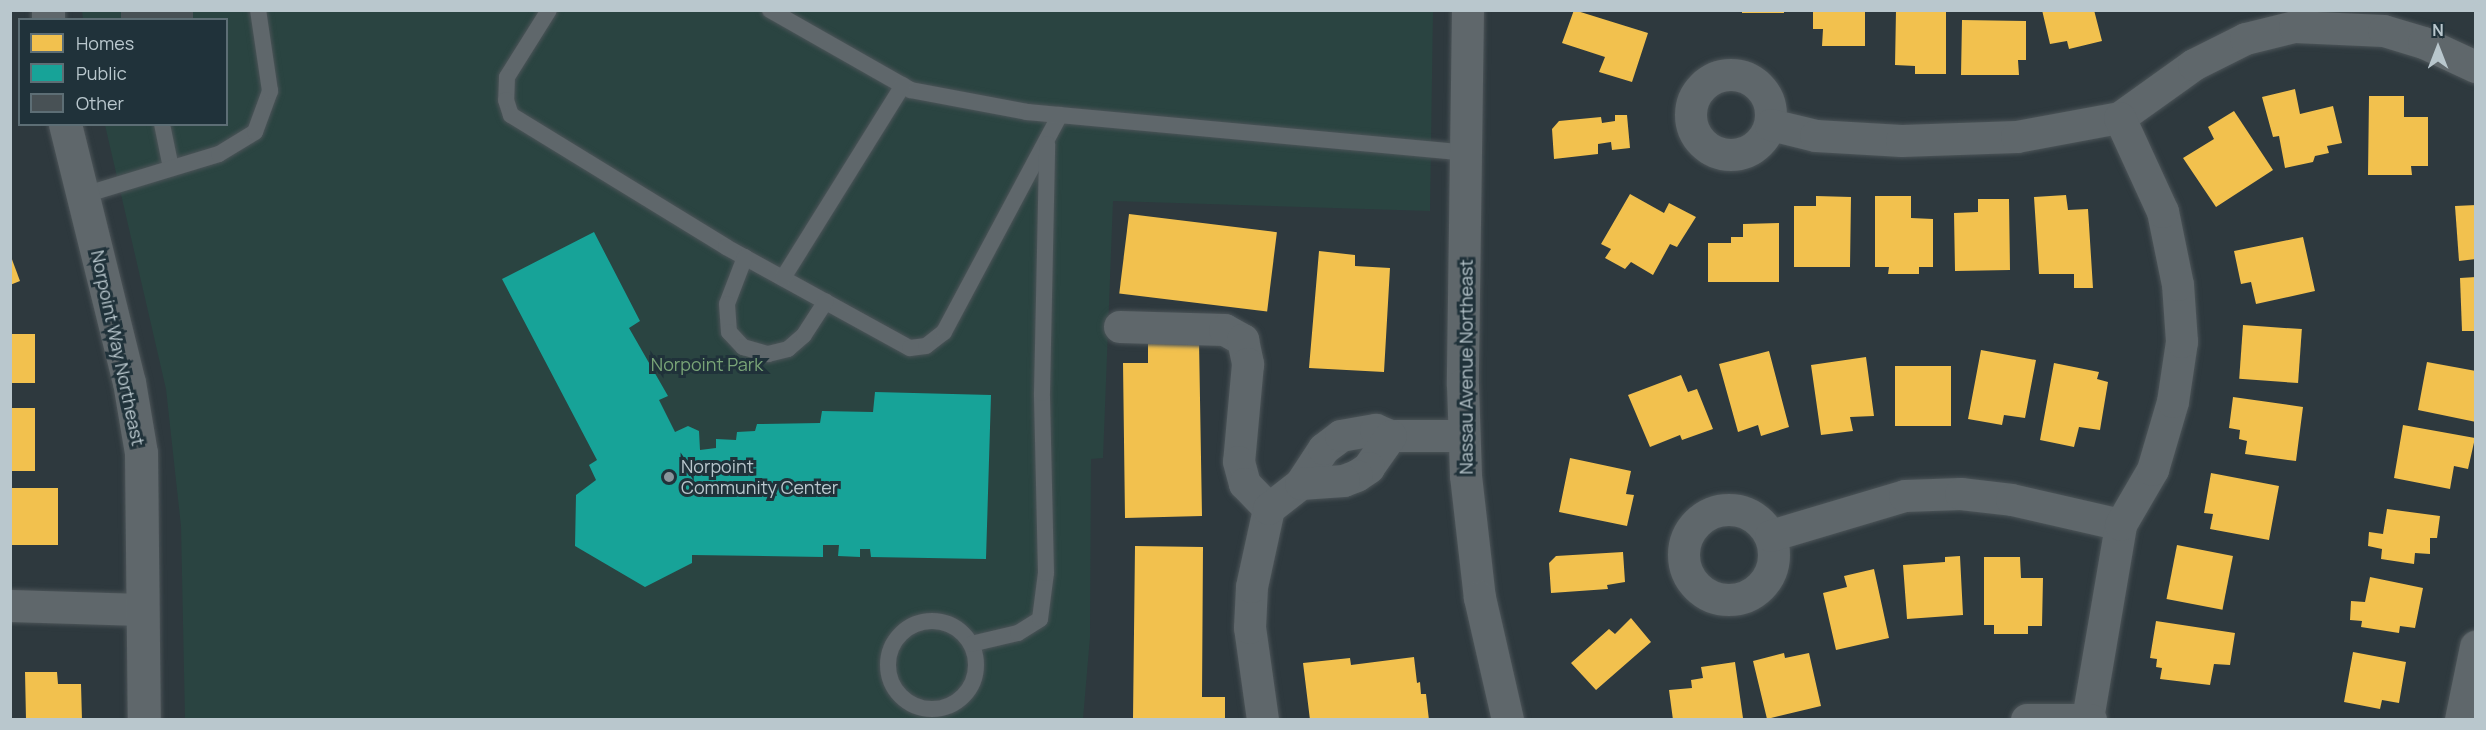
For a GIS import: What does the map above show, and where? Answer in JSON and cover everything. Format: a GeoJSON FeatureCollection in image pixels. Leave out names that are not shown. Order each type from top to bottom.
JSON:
{"type":"FeatureCollection","features":[{"type":"Feature","properties":{"kind":"street","name":"Nassau Avenue Northeast"},"geometry":{"type":"LineString","coordinates":[[1468,10],[1464,436],[1480,598],[1508,720]]}},
{"type":"Feature","properties":{"kind":"street"},"geometry":{"type":"LineString","coordinates":[[1771,124],[1816,136],[1902,141],[2017,137],[2120,118],[2194,64],[2246,39],[2295,27],[2384,31],[2424,43],[2475,67]]}},
{"type":"Feature","properties":{"kind":"street"},"geometry":{"type":"LineString","coordinates":[[2027,720],[2090,719],[2121,525],[2153,470],[2173,402],[2182,342],[2178,285],[2163,212],[2120,118]]}},
{"type":"Feature","properties":{"kind":"street","name":"Norpoint Way Northeast"},"geometry":{"type":"LineString","coordinates":[[66,126],[129,382],[141,453],[144,720]]}},
{"type":"Feature","properties":{"kind":"street"},"geometry":{"type":"LineString","coordinates":[[1120,327],[1225,330],[1243,340],[1248,364],[1239,462],[1245,484],[1269,509]]}},
{"type":"Feature","properties":{"kind":"street"},"geometry":{"type":"LineString","coordinates":[[1263,720],[1250,628],[1252,587],[1269,509],[1301,484],[1324,449],[1341,436],[1376,430],[1390,436],[1464,436]]}},
{"type":"Feature","properties":{"kind":"street"},"geometry":{"type":"LineString","coordinates":[[1301,484],[1344,481],[1357,476],[1369,468],[1390,436]]}},
{"type":"Feature","properties":{"kind":"street"},"geometry":{"type":"LineString","coordinates":[[1771,536],[1905,496],[1950,494],[2012,500],[2121,525]]}},
{"type":"Feature","properties":{"kind":"street"},"geometry":{"type":"LineString","coordinates":[[10,606],[142,610]]}},
{"type":"Feature","properties":{"kind":"street"},"geometry":{"type":"LineString","coordinates":[[2461,720],[2475,647]]}},
{"type":"Feature","properties":{"kind":"lane"},"geometry":{"type":"LineString","coordinates":[[84,195],[219,154],[255,132],[270,91],[258,10]]}},
{"type":"Feature","properties":{"kind":"lane"},"geometry":{"type":"LineString","coordinates":[[549,10],[507,77],[506,100],[511,115],[745,257],[910,348],[936,341],[1060,115]]}},
{"type":"Feature","properties":{"kind":"lane"},"geometry":{"type":"LineString","coordinates":[[770,10],[903,85],[975,102],[1060,115],[1466,153]]}},
{"type":"Feature","properties":{"kind":"lane"},"geometry":{"type":"LineString","coordinates":[[783,278],[903,85]]}},
{"type":"Feature","properties":{"kind":"lane"},"geometry":{"type":"LineString","coordinates":[[162,126],[171,168]]}},
{"type":"Feature","properties":{"kind":"lane"},"geometry":{"type":"LineString","coordinates":[[971,644],[1018,633],[1040,619],[1046,573],[1042,393],[1047,140]]}},
{"type":"Feature","properties":{"kind":"lane"},"geometry":{"type":"LineString","coordinates":[[745,257],[727,304],[729,332],[743,347],[768,354],[788,349],[804,335],[826,302]]}},
{"type":"Feature","properties":{"kind":"lane"},"geometry":{"type":"LineString","coordinates":[[928,621],[950,624],[971,644],[976,672],[971,686],[950,706],[921,708],[896,692],[887,665],[893,644],[907,628],[928,621]]}},
{"type":"Feature","properties":{"kind":"green space","name":"Norpoint Park"},"geometry":{"type":"Polygon","coordinates":[[[82,11],[1433,11],[1430,211],[1113,201],[1103,458],[1091,459],[1090,637],[1083,719],[185,719],[181,526],[166,389],[105,126],[228,126],[228,18],[83,18],[82,11]]]}},
{"type":"Feature","properties":{"kind":"building: Homes"},"geometry":{"type":"Polygon","coordinates":[[[1574,10],[1648,33],[1632,82],[1599,72],[1605,57],[1562,43],[1574,10]]]}},
{"type":"Feature","properties":{"kind":"building: Homes"},"geometry":{"type":"Polygon","coordinates":[[[1742,10],[1784,10],[1784,13],[1742,13],[1742,10]]]}},
{"type":"Feature","properties":{"kind":"building: Homes"},"geometry":{"type":"Polygon","coordinates":[[[1813,10],[1865,10],[1865,46],[1822,46],[1823,29],[1813,29],[1813,10]]]}},
{"type":"Feature","properties":{"kind":"building: Homes"},"geometry":{"type":"Polygon","coordinates":[[[1896,10],[1946,10],[1946,74],[1915,74],[1915,66],[1895,65],[1896,10]]]}},
{"type":"Feature","properties":{"kind":"building: Homes"},"geometry":{"type":"Polygon","coordinates":[[[2042,10],[2094,10],[2102,41],[2069,49],[2067,41],[2050,44],[2042,10]]]}},
{"type":"Feature","properties":{"kind":"building: Homes"},"geometry":{"type":"Polygon","coordinates":[[[1962,20],[2026,21],[2026,60],[2018,60],[2019,75],[1961,75],[1962,20]]]}},
{"type":"Feature","properties":{"kind":"building: Homes"},"geometry":{"type":"Polygon","coordinates":[[[2295,89],[2300,114],[2333,106],[2342,143],[2327,146],[2329,153],[2315,156],[2313,162],[2285,168],[2279,136],[2273,137],[2262,97],[2295,89]]]}},
{"type":"Feature","properties":{"kind":"building: Homes"},"geometry":{"type":"Polygon","coordinates":[[[2369,96],[2404,96],[2404,117],[2428,117],[2428,166],[2411,166],[2412,175],[2368,175],[2369,96]]]}},
{"type":"Feature","properties":{"kind":"building: Homes"},"geometry":{"type":"Polygon","coordinates":[[[2234,111],[2273,170],[2216,207],[2183,158],[2214,139],[2208,127],[2234,111]]]}},
{"type":"Feature","properties":{"kind":"building: Homes"},"geometry":{"type":"Polygon","coordinates":[[[1615,115],[1627,115],[1630,148],[1612,150],[1611,142],[1598,144],[1598,154],[1554,159],[1552,129],[1559,121],[1601,117],[1602,123],[1615,121],[1615,115]]]}},
{"type":"Feature","properties":{"kind":"building: Homes"},"geometry":{"type":"Polygon","coordinates":[[[1630,194],[1664,213],[1669,203],[1696,217],[1677,247],[1670,244],[1653,275],[1631,262],[1625,269],[1605,258],[1611,249],[1601,244],[1630,194]]]}},
{"type":"Feature","properties":{"kind":"building: Homes"},"geometry":{"type":"Polygon","coordinates":[[[2066,195],[2068,210],[2088,209],[2093,288],[2074,288],[2074,274],[2039,274],[2034,197],[2066,195]]]}},
{"type":"Feature","properties":{"kind":"building: Homes"},"geometry":{"type":"Polygon","coordinates":[[[1816,196],[1851,197],[1850,267],[1794,267],[1794,206],[1816,206],[1816,196]]]}},
{"type":"Feature","properties":{"kind":"building: Homes"},"geometry":{"type":"Polygon","coordinates":[[[1875,196],[1911,196],[1911,218],[1933,219],[1933,267],[1919,267],[1919,274],[1888,274],[1889,267],[1875,267],[1875,196]]]}},
{"type":"Feature","properties":{"kind":"building: Homes"},"geometry":{"type":"Polygon","coordinates":[[[1978,199],[2009,199],[2010,270],[1955,271],[1954,213],[1978,212],[1978,199]]]}},
{"type":"Feature","properties":{"kind":"building: Homes"},"geometry":{"type":"Polygon","coordinates":[[[2476,205],[2476,259],[2459,261],[2455,206],[2476,205]]]}},
{"type":"Feature","properties":{"kind":"building: Homes"},"geometry":{"type":"Polygon","coordinates":[[[1129,214],[1277,232],[1267,312],[1119,293],[1129,214]]]}},
{"type":"Feature","properties":{"kind":"building: Homes"},"geometry":{"type":"Polygon","coordinates":[[[1779,223],[1779,282],[1708,282],[1708,243],[1731,243],[1731,237],[1743,237],[1743,224],[1779,223]]]}},
{"type":"Feature","properties":{"kind":"building: Homes"},"geometry":{"type":"Polygon","coordinates":[[[2303,237],[2315,291],[2256,304],[2251,282],[2241,284],[2234,251],[2303,237]]]}},
{"type":"Feature","properties":{"kind":"building: Homes"},"geometry":{"type":"Polygon","coordinates":[[[1319,251],[1355,255],[1355,266],[1390,268],[1384,372],[1309,368],[1319,251]]]}},
{"type":"Feature","properties":{"kind":"building: Homes"},"geometry":{"type":"Polygon","coordinates":[[[10,254],[20,281],[10,285],[10,254]]]}},
{"type":"Feature","properties":{"kind":"building: Homes"},"geometry":{"type":"Polygon","coordinates":[[[2476,277],[2476,331],[2462,331],[2460,278],[2476,277]]]}},
{"type":"Feature","properties":{"kind":"building: Homes"},"geometry":{"type":"Polygon","coordinates":[[[2243,325],[2302,329],[2298,383],[2239,379],[2243,325]]]}},
{"type":"Feature","properties":{"kind":"building: Homes"},"geometry":{"type":"Polygon","coordinates":[[[10,334],[35,334],[35,383],[10,383],[10,334]]]}},
{"type":"Feature","properties":{"kind":"building: Homes"},"geometry":{"type":"Polygon","coordinates":[[[1199,340],[1202,516],[1125,518],[1123,363],[1148,363],[1148,341],[1199,340]]]}},
{"type":"Feature","properties":{"kind":"building: Homes"},"geometry":{"type":"Polygon","coordinates":[[[1981,350],[2036,360],[2025,418],[2004,415],[2002,425],[1968,419],[1981,350]]]}},
{"type":"Feature","properties":{"kind":"building: Homes"},"geometry":{"type":"Polygon","coordinates":[[[1769,351],[1789,427],[1761,436],[1758,425],[1738,432],[1719,364],[1769,351]]]}},
{"type":"Feature","properties":{"kind":"building: Homes"},"geometry":{"type":"Polygon","coordinates":[[[1866,357],[1874,416],[1850,417],[1853,431],[1821,435],[1811,365],[1866,357]]]}},
{"type":"Feature","properties":{"kind":"building: Homes"},"geometry":{"type":"Polygon","coordinates":[[[2427,362],[2476,371],[2476,422],[2418,410],[2427,362]]]}},
{"type":"Feature","properties":{"kind":"building: Homes"},"geometry":{"type":"Polygon","coordinates":[[[2054,363],[2099,372],[2097,379],[2108,382],[2100,430],[2079,427],[2074,447],[2040,440],[2054,363]]]}},
{"type":"Feature","properties":{"kind":"building: Homes"},"geometry":{"type":"Polygon","coordinates":[[[1895,366],[1951,366],[1951,426],[1895,426],[1895,366]]]}},
{"type":"Feature","properties":{"kind":"building: Homes"},"geometry":{"type":"Polygon","coordinates":[[[1681,375],[1688,392],[1697,389],[1713,429],[1682,440],[1680,435],[1650,447],[1628,395],[1681,375]]]}},
{"type":"Feature","properties":{"kind":"building: Homes"},"geometry":{"type":"Polygon","coordinates":[[[2233,397],[2303,407],[2296,461],[2245,454],[2247,441],[2239,439],[2240,430],[2229,428],[2233,397]]]}},
{"type":"Feature","properties":{"kind":"building: Homes"},"geometry":{"type":"Polygon","coordinates":[[[10,408],[35,408],[35,471],[10,471],[10,408]]]}},
{"type":"Feature","properties":{"kind":"building: Homes"},"geometry":{"type":"Polygon","coordinates":[[[2403,425],[2475,438],[2468,469],[2454,466],[2450,489],[2394,478],[2403,425]]]}},
{"type":"Feature","properties":{"kind":"building: Homes"},"geometry":{"type":"Polygon","coordinates":[[[1570,458],[1631,471],[1626,494],[1634,495],[1627,526],[1559,512],[1570,458]]]}},
{"type":"Feature","properties":{"kind":"building: Homes"},"geometry":{"type":"Polygon","coordinates":[[[2211,473],[2279,486],[2269,540],[2210,529],[2213,514],[2204,513],[2211,473]]]}},
{"type":"Feature","properties":{"kind":"building: Homes"},"geometry":{"type":"Polygon","coordinates":[[[10,488],[58,488],[58,545],[10,545],[10,488]]]}},
{"type":"Feature","properties":{"kind":"building: Homes"},"geometry":{"type":"Polygon","coordinates":[[[2387,509],[2440,516],[2437,538],[2430,538],[2430,554],[2415,553],[2414,564],[2381,559],[2382,549],[2368,546],[2369,532],[2383,534],[2387,509]]]}},
{"type":"Feature","properties":{"kind":"building: Homes"},"geometry":{"type":"Polygon","coordinates":[[[2177,545],[2233,556],[2222,610],[2167,599],[2177,545]]]}},
{"type":"Feature","properties":{"kind":"building: Homes"},"geometry":{"type":"Polygon","coordinates":[[[1135,546],[1203,547],[1202,697],[1225,697],[1225,719],[1133,718],[1135,546]]]}},
{"type":"Feature","properties":{"kind":"building: Homes"},"geometry":{"type":"Polygon","coordinates":[[[1623,552],[1625,582],[1607,585],[1608,589],[1551,593],[1549,563],[1556,556],[1623,552]]]}},
{"type":"Feature","properties":{"kind":"building: Homes"},"geometry":{"type":"Polygon","coordinates":[[[1960,556],[1963,615],[1907,619],[1903,565],[1945,562],[1945,557],[1960,556]]]}},
{"type":"Feature","properties":{"kind":"building: Homes"},"geometry":{"type":"Polygon","coordinates":[[[1984,557],[2020,557],[2021,578],[2043,578],[2042,626],[2028,626],[2028,634],[1994,634],[1994,625],[1984,625],[1984,557]]]}},
{"type":"Feature","properties":{"kind":"building: Homes"},"geometry":{"type":"Polygon","coordinates":[[[1874,569],[1889,638],[1836,650],[1823,593],[1847,587],[1844,576],[1874,569]]]}},
{"type":"Feature","properties":{"kind":"building: Homes"},"geometry":{"type":"Polygon","coordinates":[[[2370,577],[2423,588],[2415,628],[2400,626],[2399,633],[2361,627],[2362,621],[2350,620],[2351,601],[2365,602],[2370,577]]]}},
{"type":"Feature","properties":{"kind":"building: Homes"},"geometry":{"type":"Polygon","coordinates":[[[1631,618],[1651,642],[1596,690],[1571,663],[1609,629],[1615,634],[1631,618]]]}},
{"type":"Feature","properties":{"kind":"building: Homes"},"geometry":{"type":"Polygon","coordinates":[[[2156,621],[2235,633],[2230,665],[2214,664],[2210,685],[2160,679],[2162,668],[2156,667],[2157,659],[2150,658],[2156,621]]]}},
{"type":"Feature","properties":{"kind":"building: Homes"},"geometry":{"type":"Polygon","coordinates":[[[2353,652],[2406,662],[2399,703],[2382,700],[2380,709],[2344,702],[2353,652]]]}},
{"type":"Feature","properties":{"kind":"building: Homes"},"geometry":{"type":"Polygon","coordinates":[[[1784,653],[1785,658],[1809,653],[1821,706],[1767,719],[1753,661],[1784,653]]]}},
{"type":"Feature","properties":{"kind":"building: Homes"},"geometry":{"type":"Polygon","coordinates":[[[1414,657],[1417,683],[1420,682],[1421,694],[1426,694],[1429,720],[1310,720],[1303,663],[1350,658],[1351,665],[1414,657]]]}},
{"type":"Feature","properties":{"kind":"building: Homes"},"geometry":{"type":"Polygon","coordinates":[[[1735,662],[1743,718],[1673,720],[1669,690],[1692,688],[1691,680],[1703,678],[1701,667],[1735,662]]]}},
{"type":"Feature","properties":{"kind":"building: Homes"},"geometry":{"type":"Polygon","coordinates":[[[25,672],[57,672],[58,684],[81,684],[82,720],[26,720],[25,672]]]}},
{"type":"Feature","properties":{"kind":"building: Public"},"geometry":{"type":"Polygon","coordinates":[[[594,232],[640,321],[629,328],[668,396],[659,400],[675,432],[688,426],[699,431],[700,450],[716,448],[716,439],[736,440],[737,432],[755,431],[757,424],[820,423],[822,411],[873,412],[875,392],[991,395],[986,559],[871,557],[870,549],[860,549],[860,557],[838,556],[839,545],[823,545],[823,557],[692,555],[692,563],[645,587],[575,546],[576,495],[596,480],[589,465],[597,460],[502,279],[594,232]]]}},
{"type":"Feature","properties":{"kind":"building: Other"},"geometry":{"type":"Polygon","coordinates":[[[121,10],[193,10],[193,18],[121,18],[121,10]]]}},
{"type":"Feature","properties":{"kind":"place","name":"Norpoint Community Center"},"geometry":{"type":"Point","coordinates":[669,477]}}]}
